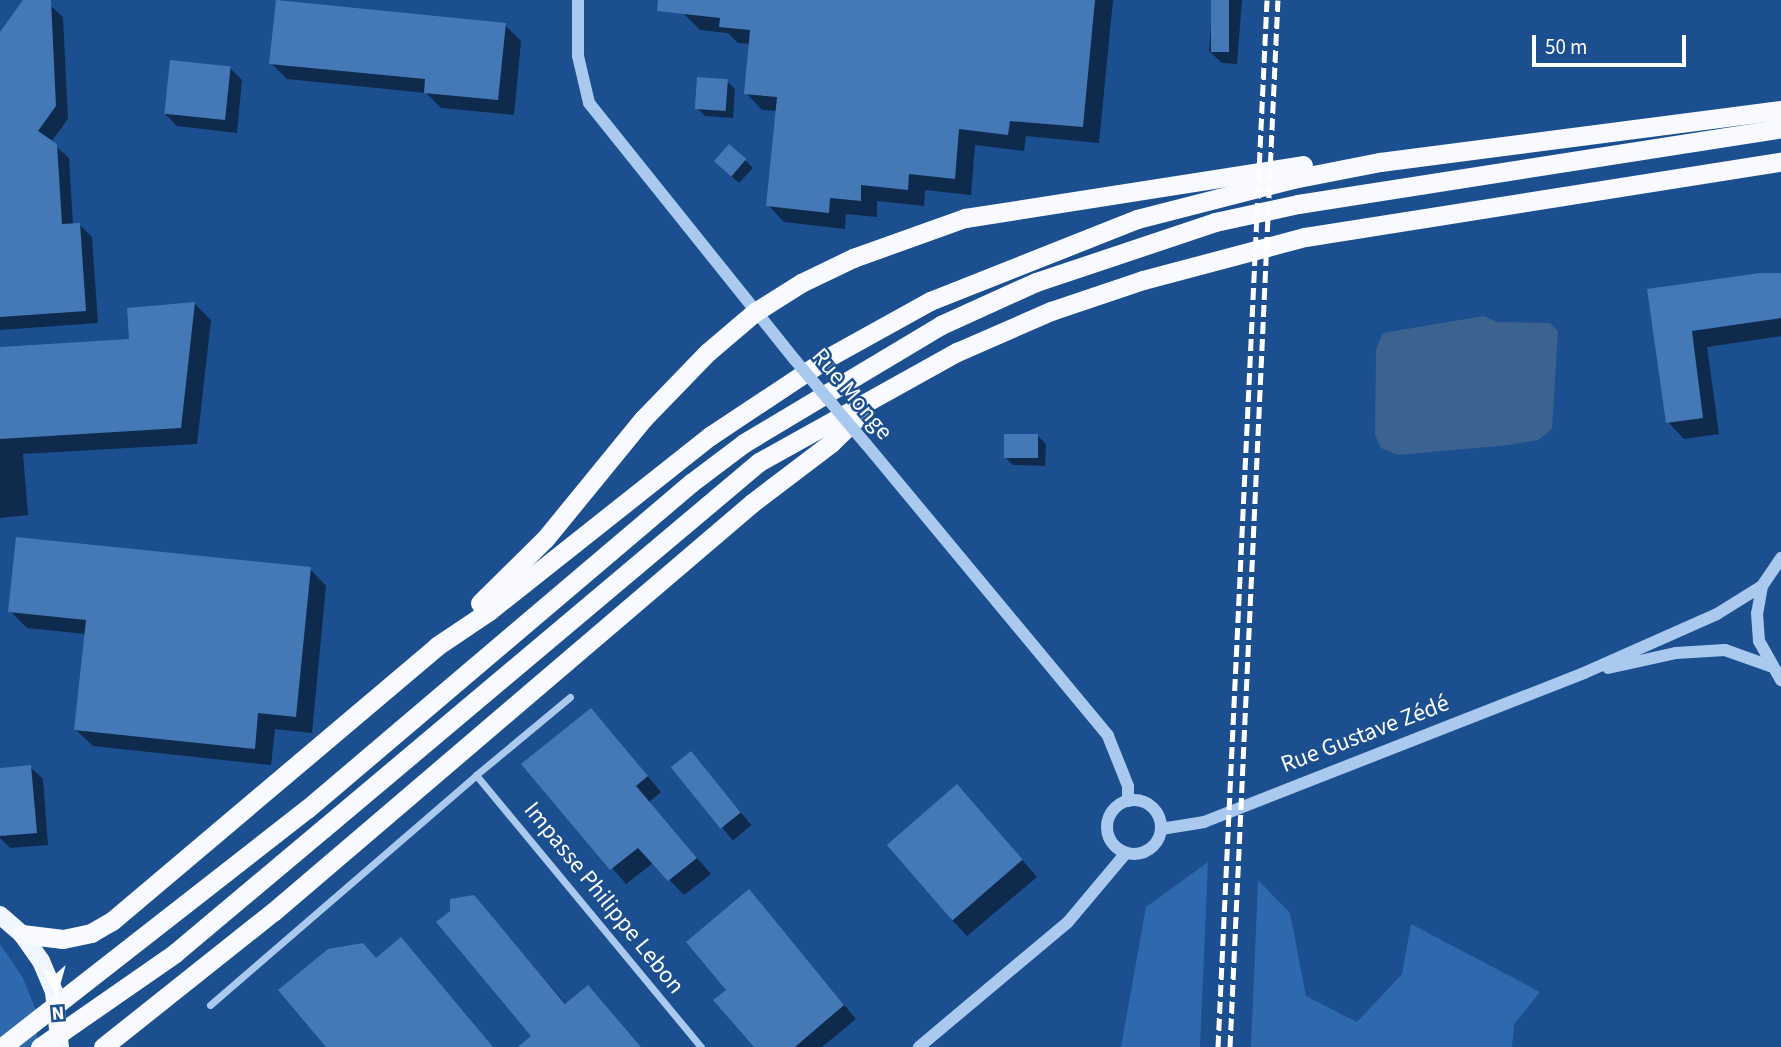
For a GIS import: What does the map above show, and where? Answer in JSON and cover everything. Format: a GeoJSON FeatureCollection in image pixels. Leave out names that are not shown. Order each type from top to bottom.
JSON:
{"type":"FeatureCollection","features":[{"type":"Feature","properties":{"kind":"highway"},"geometry":{"type":"LineString","coordinates":[[437,646],[489,611],[720,429],[883,325],[1002,270],[1138,219],[1223,195],[1380,162],[1781,110]]}},
{"type":"Feature","properties":{"kind":"highway"},"geometry":{"type":"LineString","coordinates":[[2,1047],[307,809],[691,483],[755,436],[941,325],[1036,282],[1215,222],[1298,204],[1781,128]]}},
{"type":"Feature","properties":{"kind":"highway"},"geometry":{"type":"LineString","coordinates":[[22,934],[63,939],[91,933],[112,921],[437,646],[545,539],[643,419],[708,352],[755,312],[853,258],[965,218],[1343,159],[1380,162]]}},
{"type":"Feature","properties":{"kind":"highway"},"geometry":{"type":"LineString","coordinates":[[40,1047],[175,953],[759,462],[884,390],[957,352],[1051,312],[1224,257],[1305,237],[1781,162]]}},
{"type":"Feature","properties":{"kind":"highway"},"geometry":{"type":"LineString","coordinates":[[103,1047],[273,912],[752,503],[831,443],[884,390]]}},
{"type":"Feature","properties":{"kind":"main road"},"geometry":{"type":"LineString","coordinates":[[0,915],[22,934],[54,992],[60,1047]]}},
{"type":"Feature","properties":{"kind":"street","name":"Rue Monge"},"geometry":{"type":"LineString","coordinates":[[578,0],[578,56],[589,103],[755,312],[1108,736],[1128,786],[1128,801]]}},
{"type":"Feature","properties":{"kind":"street"},"geometry":{"type":"LineString","coordinates":[[1781,558],[1762,586],[1758,627],[1770,666],[1781,680]]}},
{"type":"Feature","properties":{"kind":"street","name":"Rue Gustave Zédé"},"geometry":{"type":"LineString","coordinates":[[1161,829],[1204,822],[1584,673],[1717,614],[1762,586]]}},
{"type":"Feature","properties":{"kind":"street","name":"Rue Gustave Zédé"},"geometry":{"type":"LineString","coordinates":[[1584,673],[1676,653],[1725,650],[1770,666]]}},
{"type":"Feature","properties":{"kind":"street"},"geometry":{"type":"LineString","coordinates":[[210,1005],[570,697]]}},
{"type":"Feature","properties":{"kind":"street","name":"Impasse Philippe Lebon"},"geometry":{"type":"LineString","coordinates":[[476,775],[701,1047]]}},
{"type":"Feature","properties":{"kind":"street"},"geometry":{"type":"LineString","coordinates":[[919,1047],[1068,922],[1126,853],[1149,849],[1161,829],[1152,807],[1128,801],[1113,810],[1107,826],[1112,843],[1126,853]]}},
{"type":"Feature","properties":{"kind":"shaded area"},"geometry":{"type":"Polygon","coordinates":[[[1484,316],[1497,322],[1550,323],[1558,331],[1552,429],[1538,440],[1509,445],[1398,455],[1381,448],[1375,435],[1376,349],[1383,333],[1484,316]]]}},
{"type":"Feature","properties":{"kind":"shaded area"},"geometry":{"type":"Polygon","coordinates":[[[1208,862],[1200,1047],[1121,1047],[1146,907],[1208,862]]]}},
{"type":"Feature","properties":{"kind":"shaded area"},"geometry":{"type":"Polygon","coordinates":[[[1258,880],[1290,913],[1306,996],[1357,1022],[1402,974],[1411,924],[1540,992],[1514,1024],[1512,1047],[1251,1047],[1258,880]]]}},
{"type":"Feature","properties":{"kind":"shaded area"},"geometry":{"type":"Polygon","coordinates":[[[0,944],[23,978],[37,1013],[37,1047],[0,1047],[0,944]]]}},
{"type":"Feature","properties":{"kind":"building"},"geometry":{"type":"Polygon","coordinates":[[[23,0],[51,0],[56,106],[38,131],[57,144],[62,224],[80,223],[86,311],[0,317],[0,32],[23,0]]]}},
{"type":"Feature","properties":{"kind":"building"},"geometry":{"type":"Polygon","coordinates":[[[276,0],[506,23],[498,100],[424,93],[425,79],[269,64],[276,0]]]}},
{"type":"Feature","properties":{"kind":"building"},"geometry":{"type":"Polygon","coordinates":[[[658,0],[1095,0],[1083,127],[1010,121],[1008,135],[959,129],[955,179],[909,174],[908,190],[861,185],[861,201],[830,198],[829,213],[766,206],[777,97],[744,94],[750,30],[719,27],[720,18],[657,11],[658,0]]]}},
{"type":"Feature","properties":{"kind":"building"},"geometry":{"type":"Polygon","coordinates":[[[1211,0],[1229,0],[1229,52],[1211,52],[1211,0]]]}},
{"type":"Feature","properties":{"kind":"building"},"geometry":{"type":"Polygon","coordinates":[[[170,60],[231,66],[225,120],[164,114],[170,60]]]}},
{"type":"Feature","properties":{"kind":"building"},"geometry":{"type":"Polygon","coordinates":[[[697,77],[728,79],[726,111],[695,109],[697,77]]]}},
{"type":"Feature","properties":{"kind":"building"},"geometry":{"type":"Polygon","coordinates":[[[729,144],[746,159],[731,176],[714,161],[729,144]]]}},
{"type":"Feature","properties":{"kind":"building"},"geometry":{"type":"Polygon","coordinates":[[[1760,273],[1781,273],[1781,318],[1692,331],[1703,418],[1666,423],[1647,289],[1760,273]]]}},
{"type":"Feature","properties":{"kind":"building"},"geometry":{"type":"Polygon","coordinates":[[[195,302],[181,428],[0,439],[0,347],[129,339],[127,308],[195,302]]]}},
{"type":"Feature","properties":{"kind":"building"},"geometry":{"type":"Polygon","coordinates":[[[1004,434],[1038,434],[1038,458],[1004,458],[1004,434]]]}},
{"type":"Feature","properties":{"kind":"building"},"geometry":{"type":"Polygon","coordinates":[[[16,537],[311,567],[296,717],[258,713],[255,749],[74,730],[86,620],[8,612],[16,537]]]}},
{"type":"Feature","properties":{"kind":"building"},"geometry":{"type":"Polygon","coordinates":[[[591,708],[648,776],[636,786],[697,858],[668,881],[638,848],[610,870],[521,764],[591,708]]]}},
{"type":"Feature","properties":{"kind":"building"},"geometry":{"type":"Polygon","coordinates":[[[691,751],[741,812],[721,829],[671,767],[691,751]]]}},
{"type":"Feature","properties":{"kind":"building"},"geometry":{"type":"Polygon","coordinates":[[[31,765],[37,833],[0,836],[0,768],[31,765]]]}},
{"type":"Feature","properties":{"kind":"building"},"geometry":{"type":"Polygon","coordinates":[[[957,784],[1023,859],[952,920],[887,845],[957,784]]]}},
{"type":"Feature","properties":{"kind":"building"},"geometry":{"type":"Polygon","coordinates":[[[749,889],[844,1005],[795,1047],[754,1047],[713,1000],[726,990],[686,942],[749,889]]]}},
{"type":"Feature","properties":{"kind":"building"},"geometry":{"type":"Polygon","coordinates":[[[474,895],[565,1004],[588,985],[641,1047],[518,1047],[531,1036],[436,922],[450,911],[450,899],[474,895]]]}},
{"type":"Feature","properties":{"kind":"building"},"geometry":{"type":"Polygon","coordinates":[[[401,937],[493,1047],[326,1047],[278,990],[328,949],[363,943],[376,958],[401,937]]]}},
{"type":"Feature","properties":{"kind":"railway"},"geometry":{"type":"LineString","coordinates":[[1218,1047],[1267,0]]}},
{"type":"Feature","properties":{"kind":"railway"},"geometry":{"type":"LineString","coordinates":[[1230,1047],[1278,0]]}}]}
